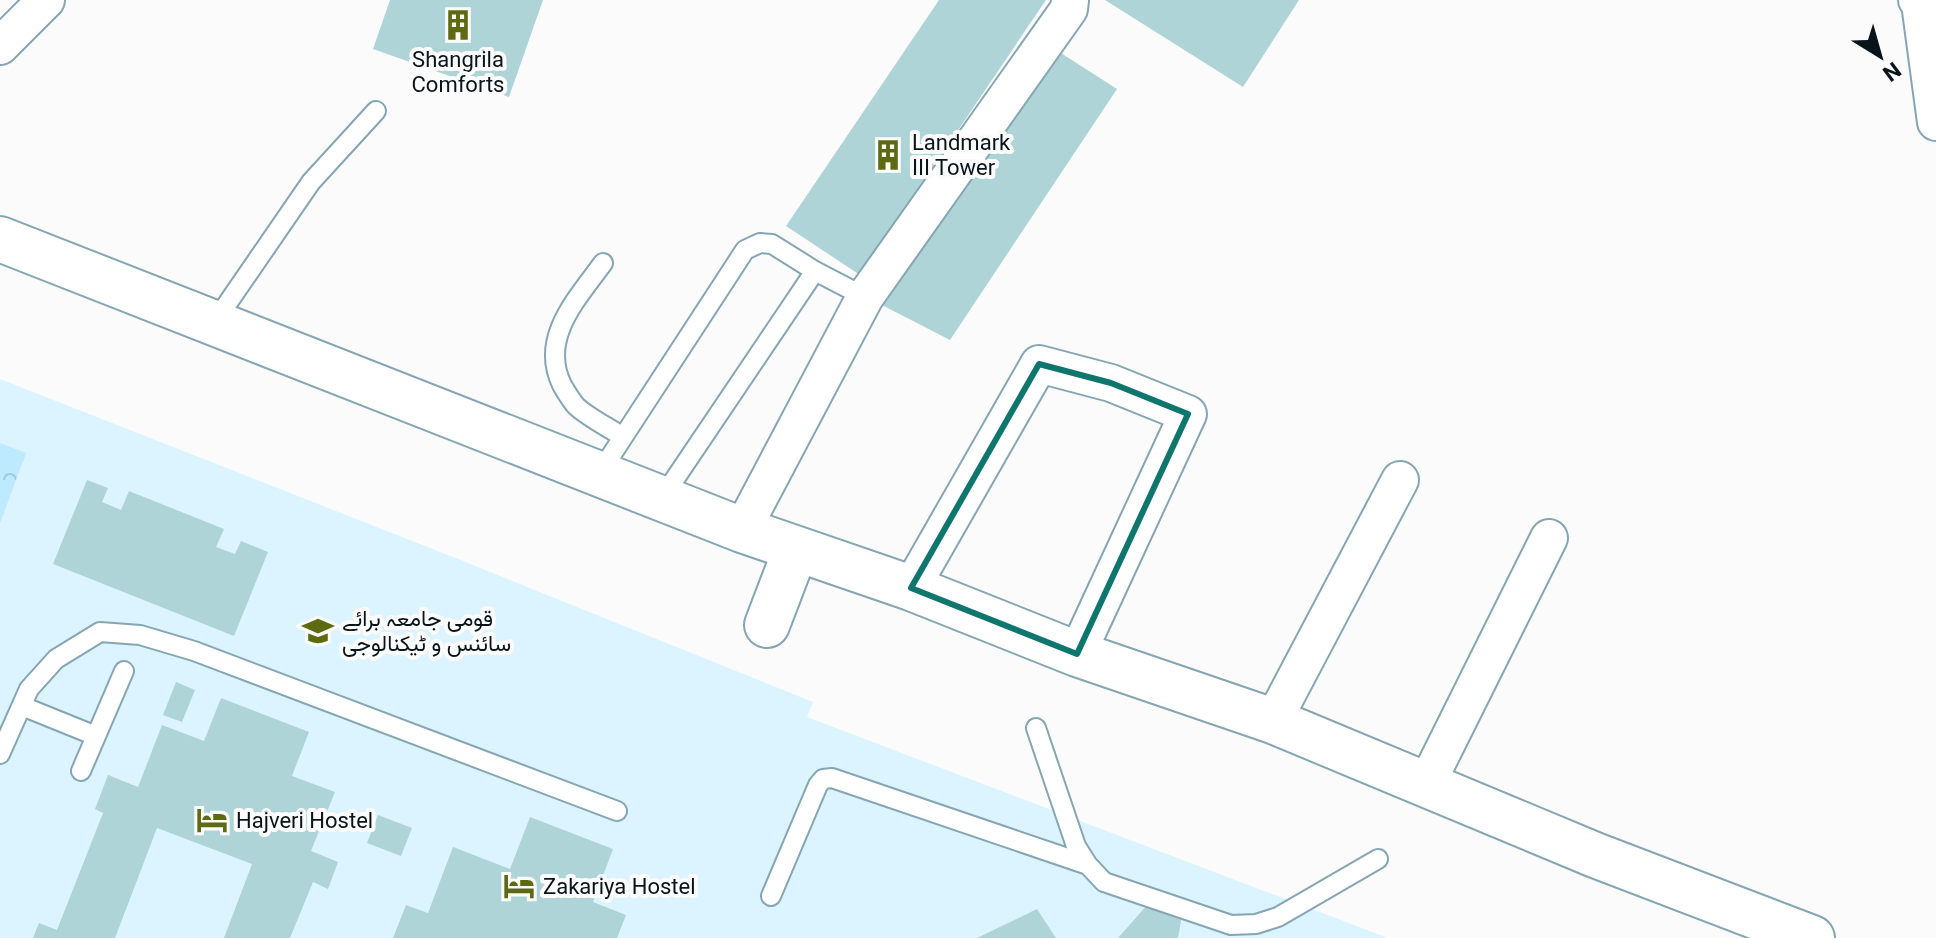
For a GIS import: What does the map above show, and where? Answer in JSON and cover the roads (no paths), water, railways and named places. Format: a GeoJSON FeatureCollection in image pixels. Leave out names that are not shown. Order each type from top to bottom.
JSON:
{"type":"FeatureCollection","features":[{"type":"Feature","properties":{"kind":"main road"},"geometry":{"type":"LineString","coordinates":[[0,239],[742,530],[911,588],[1077,654],[1273,721],[1595,855],[1812,938]]}},
{"type":"Feature","properties":{"kind":"main road"},"geometry":{"type":"LineString","coordinates":[[767,625],[796,549]]}},
{"type":"Feature","properties":{"kind":"street"},"geometry":{"type":"LineString","coordinates":[[0,46],[46,0]]}},
{"type":"Feature","properties":{"kind":"street"},"geometry":{"type":"LineString","coordinates":[[742,530],[865,297],[1069,9],[1070,0]]}},
{"type":"Feature","properties":{"kind":"street"},"geometry":{"type":"LineString","coordinates":[[1917,0],[1920,3],[1936,122]]}},
{"type":"Feature","properties":{"kind":"street"},"geometry":{"type":"LineString","coordinates":[[911,588],[1039,364],[1111,383],[1188,414],[1077,654]]}},
{"type":"Feature","properties":{"kind":"street"},"geometry":{"type":"LineString","coordinates":[[1273,721],[1400,480]]}},
{"type":"Feature","properties":{"kind":"street"},"geometry":{"type":"LineString","coordinates":[[1426,785],[1549,538]]}},
{"type":"Feature","properties":{"kind":"lane"},"geometry":{"type":"LineString","coordinates":[[214,323],[311,182],[376,111]]}},
{"type":"Feature","properties":{"kind":"lane"},"geometry":{"type":"LineString","coordinates":[[599,474],[745,250],[760,243],[772,244],[865,297]]}},
{"type":"Feature","properties":{"kind":"lane"},"geometry":{"type":"LineString","coordinates":[[603,263],[573,304],[558,332],[554,357],[558,376],[577,406],[623,437]]}},
{"type":"Feature","properties":{"kind":"lane"},"geometry":{"type":"LineString","coordinates":[[662,498],[815,271]]}},
{"type":"Feature","properties":{"kind":"lane"},"geometry":{"type":"LineString","coordinates":[[0,754],[29,689],[56,659],[100,632],[140,635],[194,651],[617,811]]}},
{"type":"Feature","properties":{"kind":"lane"},"geometry":{"type":"LineString","coordinates":[[81,771],[124,671]]}},
{"type":"Feature","properties":{"kind":"lane"},"geometry":{"type":"LineString","coordinates":[[22,706],[96,736]]}},
{"type":"Feature","properties":{"kind":"lane"},"geometry":{"type":"LineString","coordinates":[[1036,728],[1076,846],[1104,882],[1231,925],[1256,924],[1278,917],[1378,859]]}},
{"type":"Feature","properties":{"kind":"lane"},"geometry":{"type":"LineString","coordinates":[[771,896],[818,785],[823,779],[832,778],[1088,865]]}},
{"type":"Feature","properties":{"kind":"place","name":"Shangrila Comforts"},"geometry":{"type":"Point","coordinates":[458,25]}},
{"type":"Feature","properties":{"kind":"place","name":"Landmark III Tower"},"geometry":{"type":"Point","coordinates":[888,155]}},
{"type":"Feature","properties":{"kind":"place","name":"قومی جامعہ برائے سائنس و ٹیکنالوجی"},"geometry":{"type":"Point","coordinates":[318,631]}},
{"type":"Feature","properties":{"kind":"place","name":"Hajveri Hostel"},"geometry":{"type":"Point","coordinates":[212,820]}},
{"type":"Feature","properties":{"kind":"place","name":"Zakariya Hostel"},"geometry":{"type":"Point","coordinates":[519,886]}}]}
